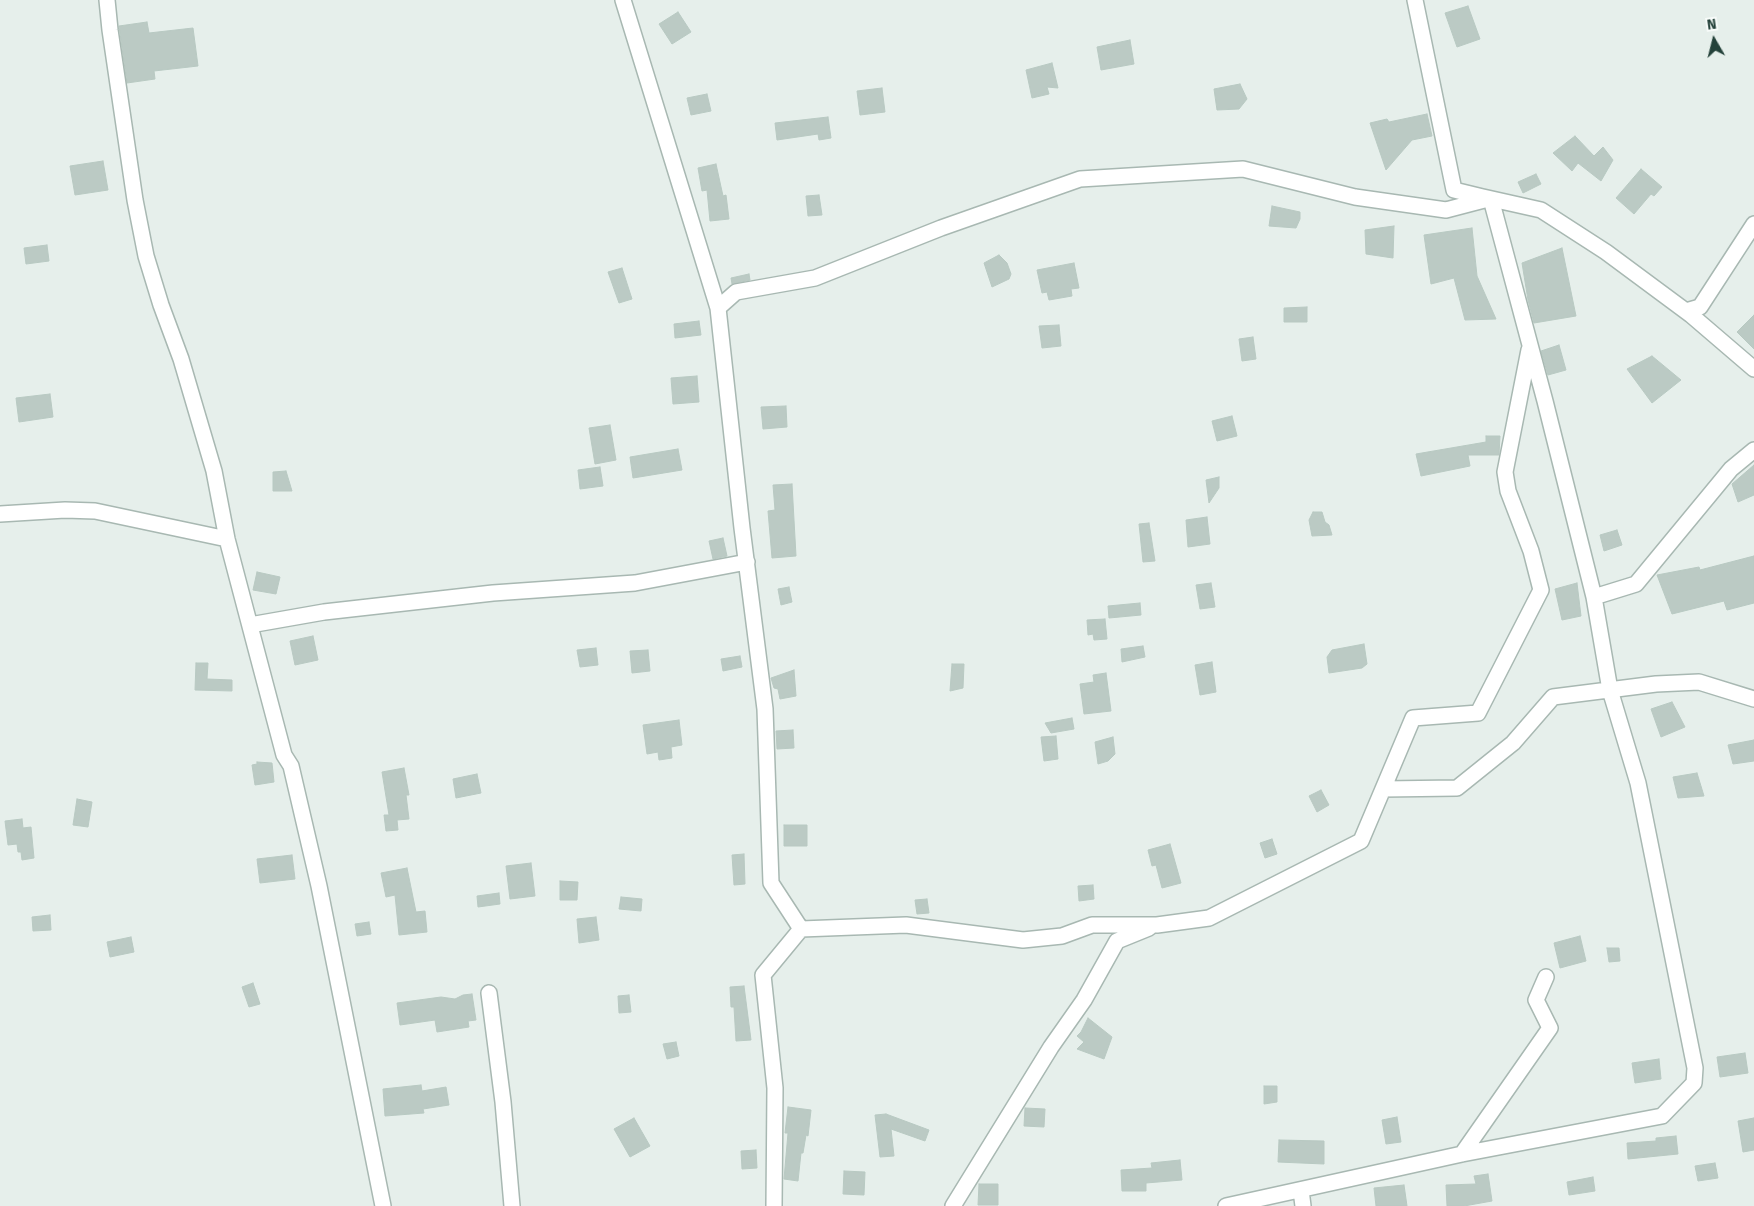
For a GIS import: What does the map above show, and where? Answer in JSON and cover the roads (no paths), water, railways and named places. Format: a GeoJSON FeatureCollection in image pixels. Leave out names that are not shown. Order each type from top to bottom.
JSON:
{"type":"FeatureCollection","features":[{"type":"Feature","properties":{"kind":"street"},"geometry":{"type":"LineString","coordinates":[[107,0],[135,200],[146,256],[181,359],[214,471],[227,539],[284,755],[291,766],[319,886],[382,1206]]}},
{"type":"Feature","properties":{"kind":"street"},"geometry":{"type":"LineString","coordinates":[[623,0],[718,308],[765,709],[771,883],[801,929]]}},
{"type":"Feature","properties":{"kind":"street"},"geometry":{"type":"LineString","coordinates":[[1415,0],[1454,190]]}},
{"type":"Feature","properties":{"kind":"street"},"geometry":{"type":"LineString","coordinates":[[718,308],[736,292],[815,278],[941,228],[1080,179],[1243,169],[1355,197],[1446,210],[1491,199]]}},
{"type":"Feature","properties":{"kind":"street"},"geometry":{"type":"LineString","coordinates":[[1454,190],[1491,199]]}},
{"type":"Feature","properties":{"kind":"street"},"geometry":{"type":"LineString","coordinates":[[1454,190],[1541,210],[1606,252],[1686,310],[1754,369]]}},
{"type":"Feature","properties":{"kind":"street"},"geometry":{"type":"LineString","coordinates":[[1226,1206],[1462,1154],[1662,1116],[1694,1083],[1695,1068],[1638,783],[1610,690],[1594,597],[1545,401],[1491,199]]}},
{"type":"Feature","properties":{"kind":"street"},"geometry":{"type":"LineString","coordinates":[[1686,310],[1700,307],[1754,224]]}},
{"type":"Feature","properties":{"kind":"street"},"geometry":{"type":"LineString","coordinates":[[774,1206],[775,1088],[763,975],[801,929],[906,925],[1023,940],[1062,936],[1092,925],[1157,925],[1209,918],[1361,841],[1413,718],[1478,713],[1541,590],[1531,552],[1508,491],[1505,472],[1530,346]]}},
{"type":"Feature","properties":{"kind":"street"},"geometry":{"type":"LineString","coordinates":[[1594,597],[1636,584],[1731,469],[1754,450]]}},
{"type":"Feature","properties":{"kind":"street"},"geometry":{"type":"LineString","coordinates":[[0,514],[40,511],[95,511],[227,539]]}},
{"type":"Feature","properties":{"kind":"street"},"geometry":{"type":"LineString","coordinates":[[250,625],[324,612],[493,593],[635,583],[747,562]]}},
{"type":"Feature","properties":{"kind":"street"},"geometry":{"type":"LineString","coordinates":[[1383,789],[1457,788],[1513,743],[1553,697],[1656,684],[1699,682],[1754,699]]}},
{"type":"Feature","properties":{"kind":"street"},"geometry":{"type":"LineString","coordinates":[[953,1206],[1051,1047],[1084,1000],[1117,941],[1157,925]]}},
{"type":"Feature","properties":{"kind":"street"},"geometry":{"type":"LineString","coordinates":[[1462,1154],[1550,1028],[1536,1000],[1546,977]]}},
{"type":"Feature","properties":{"kind":"street"},"geometry":{"type":"LineString","coordinates":[[489,993],[503,1102],[512,1206]]}},
{"type":"Feature","properties":{"kind":"street"},"geometry":{"type":"LineString","coordinates":[[1301,1190],[1303,1206]]}}]}
